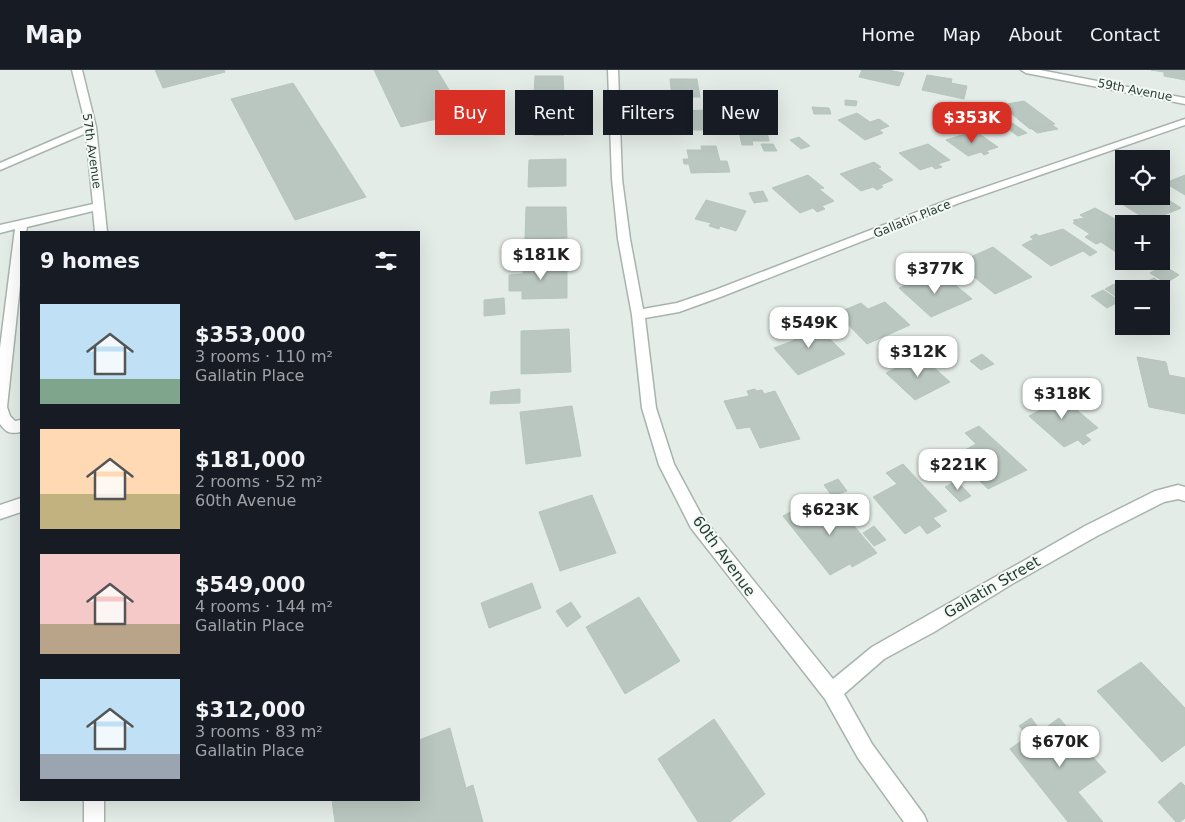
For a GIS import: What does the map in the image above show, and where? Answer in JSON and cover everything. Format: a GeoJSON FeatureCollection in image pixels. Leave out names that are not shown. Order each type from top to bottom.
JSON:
{"type":"FeatureCollection","features":[{"type":"Feature","properties":{"kind":"street","name":"57th Avenue"},"geometry":{"type":"LineString","coordinates":[[77,70],[91,127],[101,231]]}},
{"type":"Feature","properties":{"kind":"street","name":"60th Avenue"},"geometry":{"type":"LineString","coordinates":[[613,70],[617,179],[624,239],[638,315],[649,408],[671,473],[697,523],[832,692],[865,750],[917,822]]}},
{"type":"Feature","properties":{"kind":"street","name":"59th Avenue"},"geometry":{"type":"LineString","coordinates":[[1026,70],[1185,101]]}},
{"type":"Feature","properties":{"kind":"street","name":"Gallatin Place"},"geometry":{"type":"LineString","coordinates":[[638,315],[679,306],[711,296],[955,202],[1185,122]]}},
{"type":"Feature","properties":{"kind":"street"},"geometry":{"type":"LineString","coordinates":[[0,167],[91,127]]}},
{"type":"Feature","properties":{"kind":"street"},"geometry":{"type":"LineString","coordinates":[[0,229],[99,206]]}},
{"type":"Feature","properties":{"kind":"street"},"geometry":{"type":"LineString","coordinates":[[20,224],[0,407],[4,419],[12,428],[20,426]]}},
{"type":"Feature","properties":{"kind":"street","name":"Gallatin Street"},"geometry":{"type":"LineString","coordinates":[[832,692],[878,653],[928,626],[1006,578],[1091,531],[1161,496],[1178,492],[1185,494]]}},
{"type":"Feature","properties":{"kind":"street"},"geometry":{"type":"LineString","coordinates":[[0,512],[20,505]]}},
{"type":"Feature","properties":{"kind":"street"},"geometry":{"type":"LineString","coordinates":[[94,801],[94,822]]}},
{"type":"Feature","properties":{"kind":"building"},"geometry":{"type":"Polygon","coordinates":[[[155,70],[224,70],[225,72],[163,88],[155,70]]]}},
{"type":"Feature","properties":{"kind":"building"},"geometry":{"type":"Polygon","coordinates":[[[374,70],[437,70],[449,90],[435,90],[435,119],[401,127],[374,70]]]}},
{"type":"Feature","properties":{"kind":"building"},"geometry":{"type":"Polygon","coordinates":[[[862,70],[888,70],[904,73],[899,86],[859,77],[862,70]]]}},
{"type":"Feature","properties":{"kind":"building"},"geometry":{"type":"Polygon","coordinates":[[[1151,70],[1185,70],[1185,80],[1164,76],[1164,72],[1151,70]]]}},
{"type":"Feature","properties":{"kind":"building"},"geometry":{"type":"Polygon","coordinates":[[[927,75],[952,79],[951,83],[967,86],[964,99],[922,90],[927,75]]]}},
{"type":"Feature","properties":{"kind":"building"},"geometry":{"type":"Polygon","coordinates":[[[535,76],[563,76],[564,90],[534,90],[535,76]]]}},
{"type":"Feature","properties":{"kind":"building"},"geometry":{"type":"Polygon","coordinates":[[[670,79],[697,79],[700,97],[693,97],[693,90],[671,90],[670,79]]]}},
{"type":"Feature","properties":{"kind":"building"},"geometry":{"type":"Polygon","coordinates":[[[293,83],[366,197],[295,220],[231,99],[293,83]]]}},
{"type":"Feature","properties":{"kind":"building"},"geometry":{"type":"Polygon","coordinates":[[[845,100],[857,101],[856,106],[845,105],[845,100]]]}},
{"type":"Feature","properties":{"kind":"building"},"geometry":{"type":"Polygon","coordinates":[[[1024,101],[1055,124],[1030,129],[1001,105],[1024,101]]]}},
{"type":"Feature","properties":{"kind":"building"},"geometry":{"type":"Polygon","coordinates":[[[950,102],[969,106],[967,114],[948,109],[950,102]]]}},
{"type":"Feature","properties":{"kind":"building"},"geometry":{"type":"Polygon","coordinates":[[[812,107],[829,108],[831,114],[814,114],[812,107]]]}},
{"type":"Feature","properties":{"kind":"building"},"geometry":{"type":"Polygon","coordinates":[[[987,108],[992,111],[998,110],[1005,115],[993,120],[979,110],[987,108]]]}},
{"type":"Feature","properties":{"kind":"building"},"geometry":{"type":"Polygon","coordinates":[[[703,110],[703,130],[693,130],[693,111],[703,110]]]}},
{"type":"Feature","properties":{"kind":"building"},"geometry":{"type":"Polygon","coordinates":[[[857,113],[870,122],[879,119],[889,126],[879,130],[883,133],[865,140],[838,120],[857,113]]]}},
{"type":"Feature","properties":{"kind":"building"},"geometry":{"type":"Polygon","coordinates":[[[1006,119],[1027,133],[1018,136],[998,122],[1006,119]]]}},
{"type":"Feature","properties":{"kind":"building"},"geometry":{"type":"Polygon","coordinates":[[[1052,125],[1058,129],[1037,133],[1032,129],[1052,125]]]}},
{"type":"Feature","properties":{"kind":"building"},"geometry":{"type":"Polygon","coordinates":[[[975,131],[998,147],[986,151],[989,153],[984,155],[981,152],[968,156],[946,140],[975,131]]]}},
{"type":"Feature","properties":{"kind":"building"},"geometry":{"type":"Polygon","coordinates":[[[740,135],[768,135],[769,141],[752,141],[753,145],[742,145],[740,135]]]}},
{"type":"Feature","properties":{"kind":"building"},"geometry":{"type":"Polygon","coordinates":[[[799,137],[810,146],[801,149],[790,140],[799,137]]]}},
{"type":"Feature","properties":{"kind":"building"},"geometry":{"type":"Polygon","coordinates":[[[761,144],[773,144],[777,151],[764,151],[761,144]]]}},
{"type":"Feature","properties":{"kind":"building"},"geometry":{"type":"Polygon","coordinates":[[[928,144],[950,160],[938,164],[942,167],[935,169],[932,166],[920,170],[899,153],[928,144]]]}},
{"type":"Feature","properties":{"kind":"building"},"geometry":{"type":"Polygon","coordinates":[[[701,146],[716,146],[720,161],[727,161],[730,172],[691,173],[689,164],[684,164],[683,159],[689,159],[687,150],[702,150],[701,146]]]}},
{"type":"Feature","properties":{"kind":"building"},"geometry":{"type":"Polygon","coordinates":[[[566,159],[566,186],[528,187],[529,160],[566,159]]]}},
{"type":"Feature","properties":{"kind":"building"},"geometry":{"type":"Polygon","coordinates":[[[874,162],[881,167],[878,168],[893,180],[881,185],[883,187],[877,190],[873,187],[861,191],[840,174],[874,162]]]}},
{"type":"Feature","properties":{"kind":"building"},"geometry":{"type":"Polygon","coordinates":[[[808,175],[824,188],[819,189],[834,201],[822,206],[825,209],[817,212],[813,208],[800,213],[772,188],[808,175]]]}},
{"type":"Feature","properties":{"kind":"building"},"geometry":{"type":"Polygon","coordinates":[[[1185,175],[1185,195],[1170,186],[1170,181],[1185,175]]]}},
{"type":"Feature","properties":{"kind":"building"},"geometry":{"type":"Polygon","coordinates":[[[763,191],[768,201],[754,203],[749,193],[763,191]]]}},
{"type":"Feature","properties":{"kind":"building"},"geometry":{"type":"Polygon","coordinates":[[[706,200],[746,211],[736,231],[720,226],[719,229],[709,226],[711,223],[695,219],[706,200]]]}},
{"type":"Feature","properties":{"kind":"building"},"geometry":{"type":"Polygon","coordinates":[[[1170,201],[1181,208],[1164,215],[1140,215],[1124,205],[1170,205],[1170,201]]]}},
{"type":"Feature","properties":{"kind":"building"},"geometry":{"type":"Polygon","coordinates":[[[526,207],[566,207],[567,238],[525,239],[526,207]]]}},
{"type":"Feature","properties":{"kind":"building"},"geometry":{"type":"Polygon","coordinates":[[[1095,208],[1115,219],[1115,251],[1101,242],[1096,244],[1085,237],[1090,234],[1073,223],[1075,222],[1073,220],[1085,218],[1080,215],[1095,208]]]}},
{"type":"Feature","properties":{"kind":"building"},"geometry":{"type":"Polygon","coordinates":[[[1063,229],[1097,252],[1090,256],[1083,251],[1051,266],[1022,245],[1034,239],[1030,237],[1036,234],[1039,236],[1063,229]]]}},
{"type":"Feature","properties":{"kind":"building"},"geometry":{"type":"Polygon","coordinates":[[[509,240],[524,240],[523,251],[507,251],[509,240]]]}},
{"type":"Feature","properties":{"kind":"building"},"geometry":{"type":"Polygon","coordinates":[[[993,247],[1032,277],[995,294],[957,263],[993,247]]]}},
{"type":"Feature","properties":{"kind":"building"},"geometry":{"type":"Polygon","coordinates":[[[567,263],[567,298],[522,299],[522,291],[509,291],[509,275],[523,274],[524,264],[567,263]]]}},
{"type":"Feature","properties":{"kind":"building"},"geometry":{"type":"Polygon","coordinates":[[[1170,269],[1179,275],[1170,281],[1161,280],[1150,273],[1155,270],[1170,269]]]}},
{"type":"Feature","properties":{"kind":"building"},"geometry":{"type":"Polygon","coordinates":[[[946,277],[972,299],[931,317],[899,288],[922,278],[929,284],[946,277]]]}},
{"type":"Feature","properties":{"kind":"building"},"geometry":{"type":"Polygon","coordinates":[[[1114,284],[1115,296],[1105,289],[1114,284]]]}},
{"type":"Feature","properties":{"kind":"building"},"geometry":{"type":"Polygon","coordinates":[[[1103,290],[1115,298],[1115,304],[1107,308],[1091,296],[1103,290]]]}},
{"type":"Feature","properties":{"kind":"building"},"geometry":{"type":"Polygon","coordinates":[[[504,298],[505,314],[484,316],[484,300],[504,298]]]}},
{"type":"Feature","properties":{"kind":"building"},"geometry":{"type":"Polygon","coordinates":[[[885,302],[910,325],[867,344],[837,313],[861,303],[868,309],[885,302]]]}},
{"type":"Feature","properties":{"kind":"building"},"geometry":{"type":"Polygon","coordinates":[[[814,323],[845,354],[798,375],[774,348],[795,340],[789,333],[814,323]]]}},
{"type":"Feature","properties":{"kind":"building"},"geometry":{"type":"Polygon","coordinates":[[[569,329],[571,372],[521,374],[521,331],[569,329]]]}},
{"type":"Feature","properties":{"kind":"building"},"geometry":{"type":"Polygon","coordinates":[[[982,354],[994,364],[981,370],[970,361],[982,354]]]}},
{"type":"Feature","properties":{"kind":"building"},"geometry":{"type":"Polygon","coordinates":[[[921,356],[950,382],[915,400],[886,373],[921,356]]]}},
{"type":"Feature","properties":{"kind":"building"},"geometry":{"type":"Polygon","coordinates":[[[1137,357],[1166,362],[1169,375],[1185,378],[1185,414],[1149,407],[1137,357]]]}},
{"type":"Feature","properties":{"kind":"building"},"geometry":{"type":"Polygon","coordinates":[[[1085,380],[1101,391],[1094,397],[1078,386],[1085,380]]]}},
{"type":"Feature","properties":{"kind":"building"},"geometry":{"type":"Polygon","coordinates":[[[1051,388],[1098,428],[1085,435],[1091,440],[1083,445],[1078,440],[1064,447],[1029,416],[1048,406],[1036,395],[1051,388]]]}},
{"type":"Feature","properties":{"kind":"building"},"geometry":{"type":"Polygon","coordinates":[[[520,389],[520,403],[490,404],[491,392],[520,389]]]}},
{"type":"Feature","properties":{"kind":"building"},"geometry":{"type":"Polygon","coordinates":[[[755,389],[756,391],[762,390],[764,394],[775,391],[800,439],[760,448],[750,427],[737,429],[724,401],[749,396],[747,391],[755,389]]]}},
{"type":"Feature","properties":{"kind":"building"},"geometry":{"type":"Polygon","coordinates":[[[572,406],[581,456],[526,464],[520,412],[572,406]]]}},
{"type":"Feature","properties":{"kind":"building"},"geometry":{"type":"Polygon","coordinates":[[[979,426],[1027,470],[988,489],[954,456],[976,444],[965,433],[979,426]]]}},
{"type":"Feature","properties":{"kind":"building"},"geometry":{"type":"Polygon","coordinates":[[[903,464],[947,511],[933,518],[941,526],[927,534],[920,525],[905,534],[873,497],[897,484],[886,473],[903,464]]]}},
{"type":"Feature","properties":{"kind":"building"},"geometry":{"type":"Polygon","coordinates":[[[838,479],[847,491],[832,496],[824,485],[838,479]]]}},
{"type":"Feature","properties":{"kind":"building"},"geometry":{"type":"Polygon","coordinates":[[[957,481],[971,496],[960,502],[945,487],[957,481]]]}},
{"type":"Feature","properties":{"kind":"building"},"geometry":{"type":"Polygon","coordinates":[[[592,495],[616,553],[560,571],[539,512],[592,495]]]}},
{"type":"Feature","properties":{"kind":"building"},"geometry":{"type":"Polygon","coordinates":[[[832,500],[877,553],[852,567],[850,564],[830,575],[783,516],[809,502],[815,509],[832,500]]]}},
{"type":"Feature","properties":{"kind":"building"},"geometry":{"type":"Polygon","coordinates":[[[874,526],[886,540],[874,546],[863,533],[874,526]]]}},
{"type":"Feature","properties":{"kind":"building"},"geometry":{"type":"Polygon","coordinates":[[[532,583],[541,608],[489,628],[481,603],[532,583]]]}},
{"type":"Feature","properties":{"kind":"building"},"geometry":{"type":"Polygon","coordinates":[[[639,597],[680,661],[625,694],[586,627],[639,597]]]}},
{"type":"Feature","properties":{"kind":"building"},"geometry":{"type":"Polygon","coordinates":[[[571,602],[581,617],[567,627],[556,611],[571,602]]]}},
{"type":"Feature","properties":{"kind":"building"},"geometry":{"type":"Polygon","coordinates":[[[1141,662],[1185,708],[1185,745],[1162,762],[1097,691],[1141,662]]]}},
{"type":"Feature","properties":{"kind":"building"},"geometry":{"type":"Polygon","coordinates":[[[1031,718],[1041,731],[1059,718],[1106,772],[1078,792],[1103,822],[1068,822],[1010,749],[1028,736],[1019,726],[1031,718]]]}},
{"type":"Feature","properties":{"kind":"building"},"geometry":{"type":"Polygon","coordinates":[[[714,719],[765,794],[730,822],[698,822],[658,759],[714,719]]]}},
{"type":"Feature","properties":{"kind":"building"},"geometry":{"type":"Polygon","coordinates":[[[450,728],[466,788],[473,785],[483,822],[335,822],[332,801],[420,801],[420,740],[450,728]]]}},
{"type":"Feature","properties":{"kind":"building"},"geometry":{"type":"Polygon","coordinates":[[[1181,782],[1185,786],[1185,818],[1180,822],[1176,822],[1158,802],[1181,782]]]}}]}
